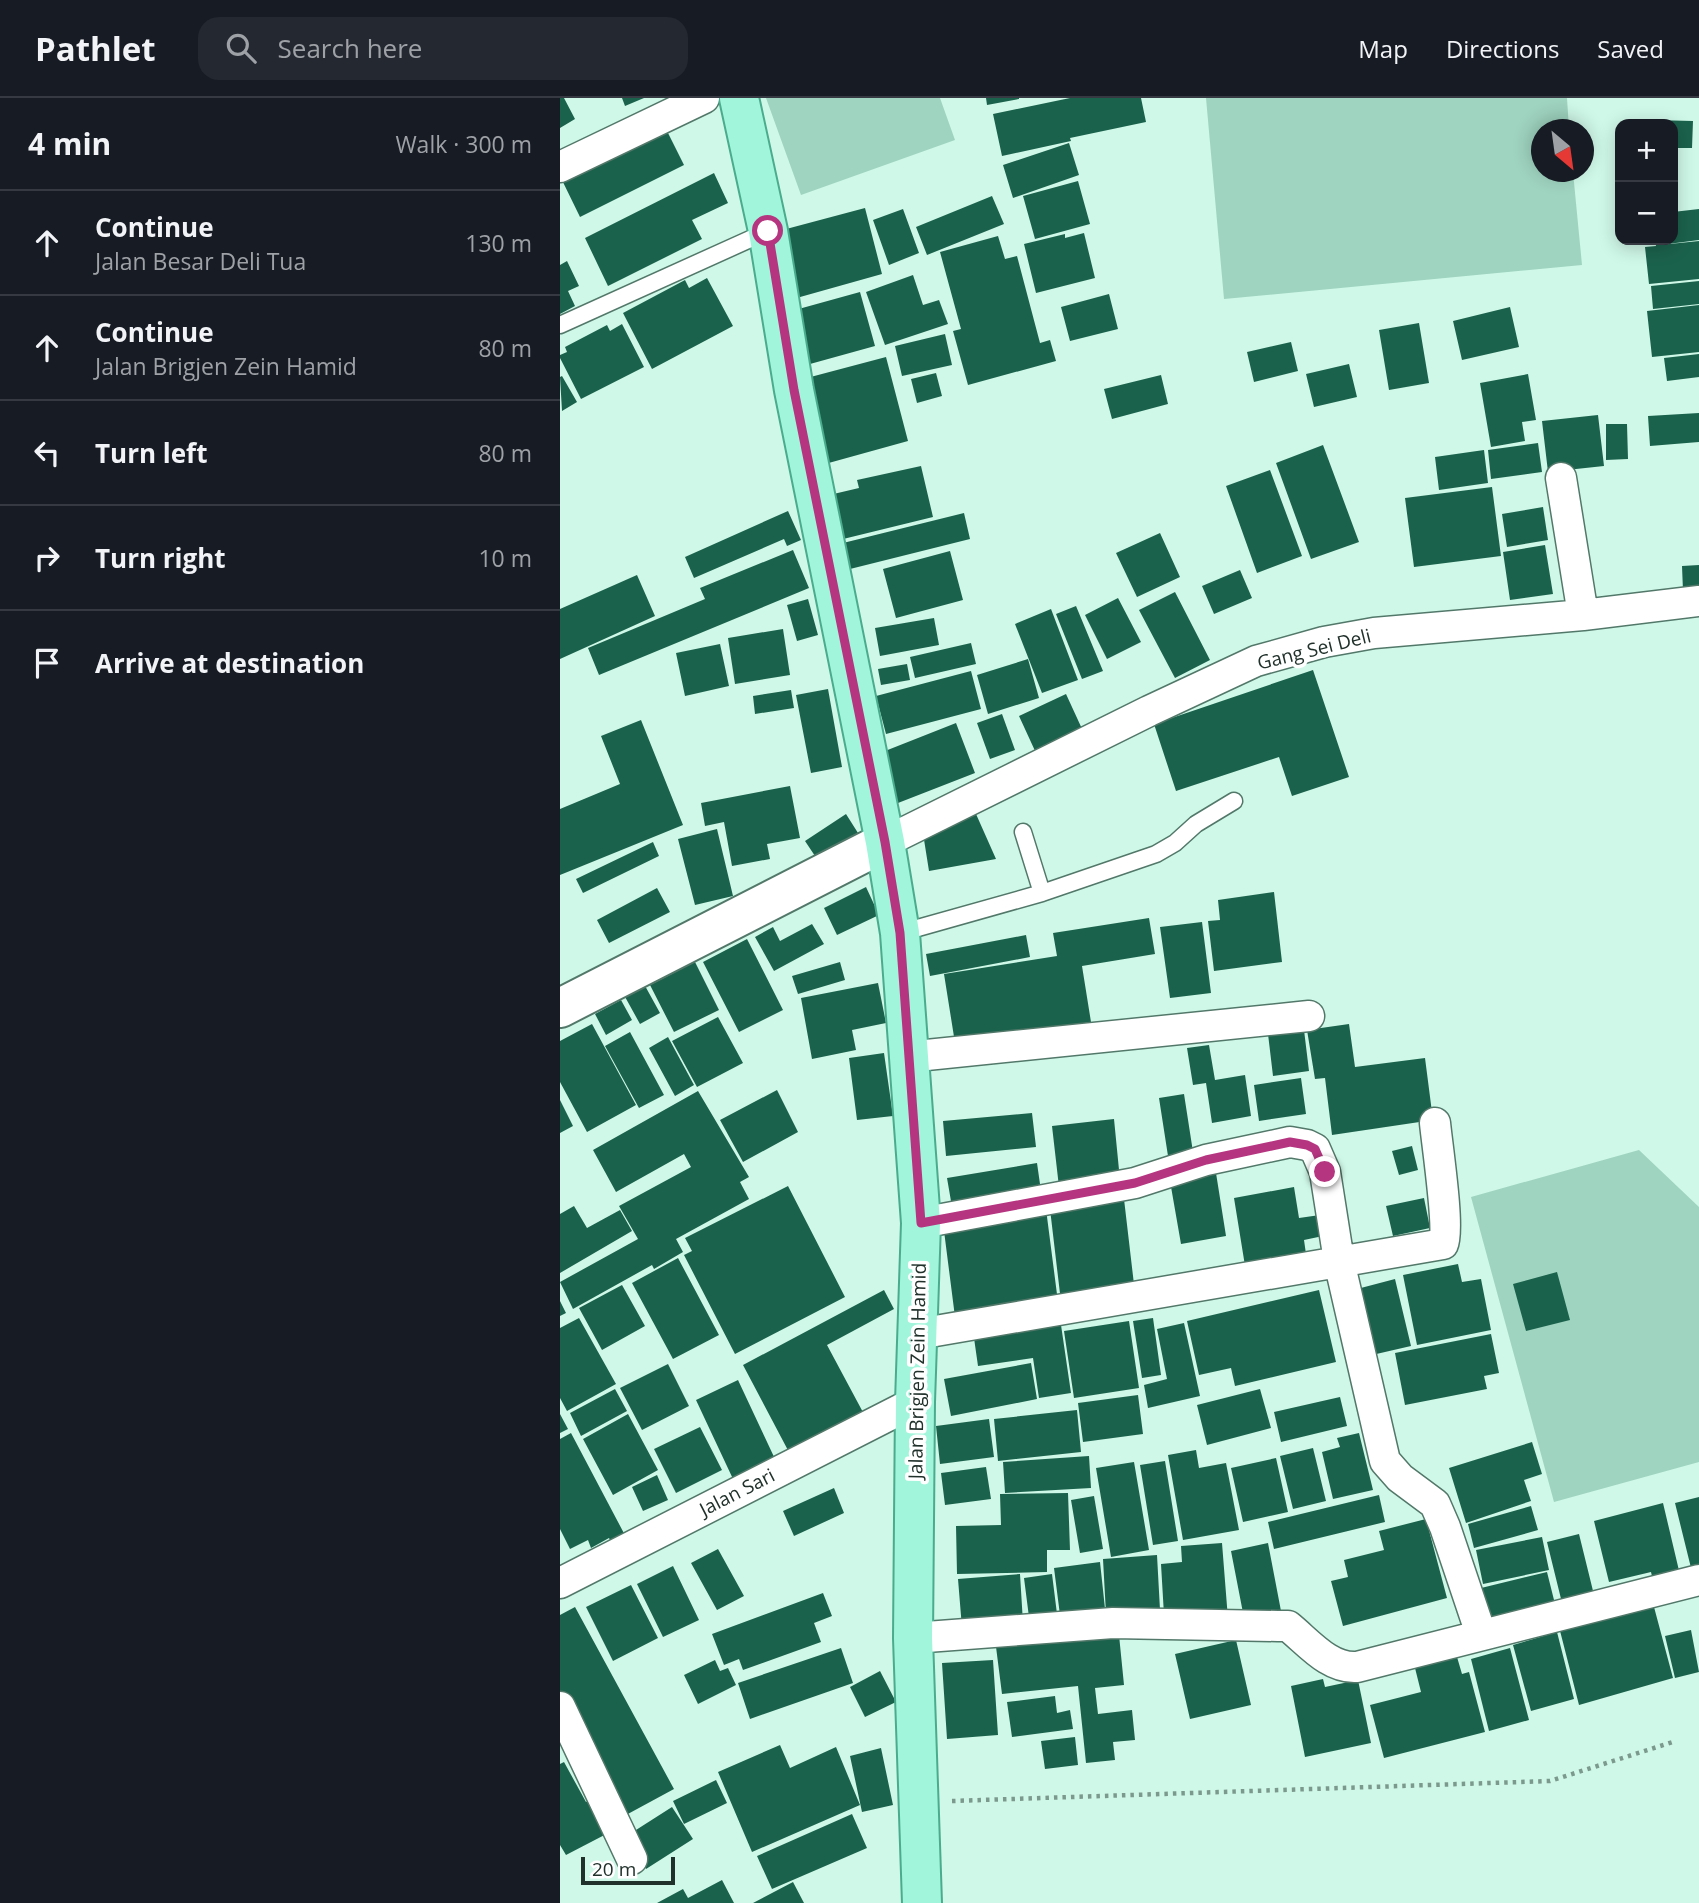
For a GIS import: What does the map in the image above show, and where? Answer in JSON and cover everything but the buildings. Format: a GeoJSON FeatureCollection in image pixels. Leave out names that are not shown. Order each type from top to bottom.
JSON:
{"type":"FeatureCollection","features":[{"type":"Feature","properties":{"kind":"main road","name":"Jalan Brigjen Zein Hamid"},"geometry":{"type":"LineString","coordinates":[[739,98],[768,231],[794,390],[885,842],[900,933],[921,1223],[915,1402],[913,1638],[922,1903]]}},
{"type":"Feature","properties":{"kind":"street"},"geometry":{"type":"LineString","coordinates":[[560,167],[705,98]]}},
{"type":"Feature","properties":{"kind":"street"},"geometry":{"type":"LineString","coordinates":[[1561,478],[1583,615]]}},
{"type":"Feature","properties":{"kind":"street","name":"Gang Sei Deli"},"geometry":{"type":"LineString","coordinates":[[885,842],[1256,661],[1324,642],[1374,633],[1583,615],[1699,601]]}},
{"type":"Feature","properties":{"kind":"street"},"geometry":{"type":"LineString","coordinates":[[560,1008],[885,842]]}},
{"type":"Feature","properties":{"kind":"street"},"geometry":{"type":"LineString","coordinates":[[908,1057],[1309,1016]]}},
{"type":"Feature","properties":{"kind":"street"},"geometry":{"type":"LineString","coordinates":[[918,1334],[1445,1243],[1435,1123]]}},
{"type":"Feature","properties":{"kind":"street"},"geometry":{"type":"LineString","coordinates":[[921,1223],[1135,1183],[1206,1160],[1290,1142],[1315,1149],[1325,1172],[1339,1261],[1385,1461],[1400,1478],[1435,1504],[1446,1527],[1481,1634]]}},
{"type":"Feature","properties":{"kind":"street","name":"Jalan Sari"},"geometry":{"type":"LineString","coordinates":[[560,1583],[915,1402]]}},
{"type":"Feature","properties":{"kind":"street"},"geometry":{"type":"LineString","coordinates":[[913,1638],[1113,1623],[1288,1626],[1333,1662],[1349,1667],[1394,1659],[1481,1634],[1699,1580]]}},
{"type":"Feature","properties":{"kind":"street"},"geometry":{"type":"LineString","coordinates":[[560,1707],[632,1859]]}},
{"type":"Feature","properties":{"kind":"lane"},"geometry":{"type":"LineString","coordinates":[[560,325],[768,231]]}},
{"type":"Feature","properties":{"kind":"lane"},"geometry":{"type":"LineString","coordinates":[[900,933],[1042,893],[1166,850],[1196,824],[1234,801]]}},
{"type":"Feature","properties":{"kind":"lane"},"geometry":{"type":"LineString","coordinates":[[1023,832],[1042,893]]}},
{"type":"Feature","properties":{"kind":"path"},"geometry":{"type":"LineString","coordinates":[[920,1802],[1550,1781],[1676,1741]]}},
{"type":"Feature","properties":{"kind":"green space"},"geometry":{"type":"Polygon","coordinates":[[[766,98],[940,98],[955,140],[801,195],[766,98]]]}},
{"type":"Feature","properties":{"kind":"green space"},"geometry":{"type":"Polygon","coordinates":[[[1206,98],[1567,98],[1568,119],[1531,119],[1531,182],[1574,182],[1582,265],[1224,299],[1206,98]]]}},
{"type":"Feature","properties":{"kind":"green space"},"geometry":{"type":"Polygon","coordinates":[[[1639,1150],[1699,1207],[1699,1462],[1554,1502],[1471,1197],[1639,1150]]]}},
{"type":"Feature","properties":{"kind":"route"},"geometry":{"type":"LineString","coordinates":[[768,231],[794,390],[885,842],[900,933],[921,1223],[1135,1183],[1206,1160],[1290,1142],[1315,1149],[1325,1172]]}}]}
